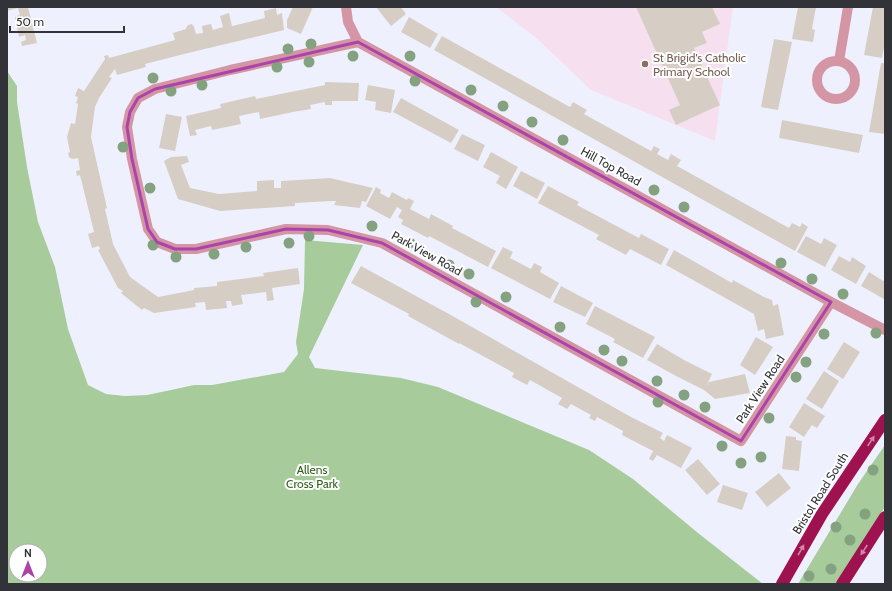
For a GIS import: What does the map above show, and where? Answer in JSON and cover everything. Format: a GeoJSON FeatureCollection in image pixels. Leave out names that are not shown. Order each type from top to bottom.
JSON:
{"type":"FeatureCollection","features":[{"type":"Feature","properties":{"kind":"highway","name":"Bristol Road South"},"geometry":{"type":"LineString","coordinates":[[782,584],[822,514],[885,420]]}},
{"type":"Feature","properties":{"kind":"highway"},"geometry":{"type":"LineString","coordinates":[[842,584],[885,517]]}},
{"type":"Feature","properties":{"kind":"street"},"geometry":{"type":"LineString","coordinates":[[346,7],[348,22],[358,42]]}},
{"type":"Feature","properties":{"kind":"street"},"geometry":{"type":"LineString","coordinates":[[839,61],[848,7]]}},
{"type":"Feature","properties":{"kind":"street","name":"Hill Top Road"},"geometry":{"type":"LineString","coordinates":[[358,42],[831,302],[885,330]]}},
{"type":"Feature","properties":{"kind":"street","name":"Park View Road"},"geometry":{"type":"LineString","coordinates":[[358,42],[230,70],[155,89],[138,98],[130,112],[127,128],[132,159],[148,229],[157,242],[175,249],[196,249],[286,229],[328,230],[382,243],[741,441],[831,302]]}},
{"type":"Feature","properties":{"kind":"highlighted area"},"geometry":{"type":"Polygon","coordinates":[[[358,42],[831,302],[741,441],[382,243],[328,230],[286,229],[196,249],[175,249],[157,242],[148,229],[132,159],[127,127],[130,112],[138,98],[155,89],[358,42]]]}},
{"type":"Feature","properties":{"kind":"shaded area","name":"St Brigid's Catholic Primary School"},"geometry":{"type":"Polygon","coordinates":[[[496,7],[733,7],[715,141],[591,90],[536,38],[496,7]]]}},
{"type":"Feature","properties":{"kind":"green space","name":"Allens Cross Park"},"geometry":{"type":"Polygon","coordinates":[[[7,71],[17,86],[17,102],[27,167],[38,222],[55,267],[68,329],[88,385],[106,394],[125,396],[147,395],[194,385],[212,385],[284,372],[298,354],[296,342],[304,289],[305,240],[363,245],[309,357],[315,368],[401,378],[438,387],[589,450],[633,479],[763,584],[7,584],[7,71]]]}},
{"type":"Feature","properties":{"kind":"green space"},"geometry":{"type":"Polygon","coordinates":[[[885,445],[885,507],[836,584],[798,584],[858,484],[885,445]]]}},
{"type":"Feature","properties":{"kind":"building"},"geometry":{"type":"Polygon","coordinates":[[[7,7],[28,7],[37,43],[22,46],[21,42],[26,40],[25,35],[19,37],[15,17],[20,15],[18,8],[7,11],[7,7]]]}},
{"type":"Feature","properties":{"kind":"building"},"geometry":{"type":"Polygon","coordinates":[[[293,7],[313,7],[301,34],[287,28],[287,20],[293,7]]]}},
{"type":"Feature","properties":{"kind":"building"},"geometry":{"type":"Polygon","coordinates":[[[376,7],[401,7],[406,14],[391,26],[376,7]]]}},
{"type":"Feature","properties":{"kind":"building"},"geometry":{"type":"Polygon","coordinates":[[[636,7],[712,7],[720,24],[702,32],[707,43],[694,48],[720,105],[676,125],[669,110],[680,105],[636,7]]]}},
{"type":"Feature","properties":{"kind":"building"},"geometry":{"type":"Polygon","coordinates":[[[798,7],[816,7],[812,29],[815,30],[813,42],[792,39],[798,7]]]}},
{"type":"Feature","properties":{"kind":"building"},"geometry":{"type":"Polygon","coordinates":[[[873,7],[885,7],[885,42],[882,58],[864,55],[873,7]]]}},
{"type":"Feature","properties":{"kind":"building"},"geometry":{"type":"Polygon","coordinates":[[[276,8],[277,15],[282,13],[284,30],[145,64],[146,67],[117,75],[115,69],[109,77],[112,78],[95,107],[91,137],[107,208],[105,209],[113,244],[130,277],[158,297],[194,290],[194,288],[217,286],[217,282],[264,276],[263,273],[298,268],[300,284],[272,288],[274,300],[267,301],[266,292],[241,295],[243,304],[232,306],[231,301],[226,301],[227,308],[206,310],[205,302],[195,303],[196,307],[154,313],[144,308],[142,310],[121,293],[123,291],[118,288],[98,250],[100,249],[99,246],[92,248],[88,234],[94,232],[80,175],[77,176],[76,171],[80,170],[78,158],[72,159],[69,157],[68,153],[70,152],[67,137],[71,123],[75,124],[78,104],[76,103],[78,97],[75,96],[78,88],[84,91],[105,59],[104,56],[108,55],[109,58],[175,40],[173,33],[186,29],[188,25],[192,24],[196,34],[203,33],[202,26],[211,24],[213,30],[223,27],[220,16],[229,13],[232,26],[265,18],[264,11],[276,8]]]}},
{"type":"Feature","properties":{"kind":"building"},"geometry":{"type":"Polygon","coordinates":[[[409,17],[438,34],[430,48],[401,32],[409,17]]]}},
{"type":"Feature","properties":{"kind":"building"},"geometry":{"type":"Polygon","coordinates":[[[442,36],[570,107],[573,102],[587,110],[584,114],[651,151],[654,146],[660,149],[657,154],[668,160],[671,154],[681,160],[677,166],[789,228],[792,223],[800,227],[802,223],[808,227],[795,251],[434,50],[442,36]]]}},
{"type":"Feature","properties":{"kind":"building"},"geometry":{"type":"Polygon","coordinates":[[[774,39],[792,42],[778,110],[761,107],[774,39]]]}},
{"type":"Feature","properties":{"kind":"building"},"geometry":{"type":"Polygon","coordinates":[[[881,63],[885,63],[885,134],[869,132],[881,63]]]}},
{"type":"Feature","properties":{"kind":"building"},"geometry":{"type":"Polygon","coordinates":[[[325,82],[359,83],[358,101],[332,101],[332,105],[325,105],[325,102],[310,105],[311,109],[260,119],[259,112],[239,116],[241,124],[212,130],[211,126],[195,130],[197,135],[190,136],[186,116],[221,108],[220,104],[255,96],[256,99],[325,85],[325,82]]]}},
{"type":"Feature","properties":{"kind":"building"},"geometry":{"type":"Polygon","coordinates":[[[368,85],[395,90],[391,113],[375,110],[376,102],[365,100],[368,85]]]}},
{"type":"Feature","properties":{"kind":"building"},"geometry":{"type":"Polygon","coordinates":[[[401,98],[459,130],[451,143],[393,112],[401,98]]]}},
{"type":"Feature","properties":{"kind":"building"},"geometry":{"type":"Polygon","coordinates":[[[166,114],[182,117],[175,151],[159,148],[166,114]]]}},
{"type":"Feature","properties":{"kind":"building"},"geometry":{"type":"Polygon","coordinates":[[[782,120],[863,135],[859,153],[779,138],[782,120]]]}},
{"type":"Feature","properties":{"kind":"building"},"geometry":{"type":"Polygon","coordinates":[[[462,134],[485,145],[478,161],[454,149],[462,134]]]}},
{"type":"Feature","properties":{"kind":"building"},"geometry":{"type":"Polygon","coordinates":[[[491,152],[518,167],[506,189],[496,183],[500,176],[483,167],[491,152]]]}},
{"type":"Feature","properties":{"kind":"building"},"geometry":{"type":"Polygon","coordinates":[[[187,156],[189,162],[181,165],[190,188],[219,194],[257,191],[257,181],[274,180],[274,188],[281,188],[281,181],[330,178],[373,188],[366,202],[362,201],[360,208],[334,205],[336,201],[332,201],[295,203],[295,206],[220,211],[178,199],[164,161],[171,157],[187,156]]]}},
{"type":"Feature","properties":{"kind":"building"},"geometry":{"type":"Polygon","coordinates":[[[521,171],[545,183],[537,199],[513,186],[521,171]]]}},
{"type":"Feature","properties":{"kind":"building"},"geometry":{"type":"Polygon","coordinates":[[[548,186],[579,202],[577,205],[639,238],[641,234],[669,249],[661,265],[630,249],[626,255],[596,239],[599,235],[538,203],[548,186]]]}},
{"type":"Feature","properties":{"kind":"building"},"geometry":{"type":"Polygon","coordinates":[[[376,187],[381,190],[380,193],[389,198],[392,192],[407,200],[408,198],[414,201],[410,209],[429,219],[431,214],[453,226],[452,228],[496,251],[488,267],[429,236],[428,238],[401,224],[403,220],[398,217],[402,210],[397,207],[390,219],[366,206],[376,187]]]}},
{"type":"Feature","properties":{"kind":"building"},"geometry":{"type":"Polygon","coordinates":[[[806,236],[821,244],[824,238],[837,245],[825,267],[797,252],[806,236]]]}},
{"type":"Feature","properties":{"kind":"building"},"geometry":{"type":"Polygon","coordinates":[[[503,247],[513,252],[510,258],[531,269],[534,263],[542,267],[540,272],[559,283],[550,299],[491,268],[503,247]]]}},
{"type":"Feature","properties":{"kind":"building"},"geometry":{"type":"Polygon","coordinates":[[[674,250],[732,283],[733,280],[772,300],[773,306],[778,304],[784,335],[766,339],[764,329],[758,331],[754,314],[666,265],[674,250]]]}},
{"type":"Feature","properties":{"kind":"building"},"geometry":{"type":"Polygon","coordinates":[[[839,256],[850,262],[852,257],[866,266],[856,284],[831,270],[839,256]]]}},
{"type":"Feature","properties":{"kind":"building"},"geometry":{"type":"Polygon","coordinates":[[[361,266],[631,417],[663,433],[660,438],[664,441],[667,435],[692,448],[681,468],[657,455],[653,461],[649,459],[653,451],[622,435],[623,431],[597,417],[595,421],[589,418],[591,415],[571,404],[567,409],[558,404],[562,398],[530,380],[527,385],[512,377],[514,373],[408,316],[409,314],[351,283],[361,266]]]}},
{"type":"Feature","properties":{"kind":"building"},"geometry":{"type":"Polygon","coordinates":[[[869,272],[885,282],[884,299],[861,286],[869,272]]]}},
{"type":"Feature","properties":{"kind":"building"},"geometry":{"type":"Polygon","coordinates":[[[561,286],[593,303],[585,317],[553,302],[561,286]]]}},
{"type":"Feature","properties":{"kind":"building"},"geometry":{"type":"Polygon","coordinates":[[[595,306],[655,337],[643,358],[613,342],[615,339],[586,324],[595,306]]]}},
{"type":"Feature","properties":{"kind":"building"},"geometry":{"type":"Polygon","coordinates":[[[756,337],[773,347],[755,375],[740,365],[756,337]]]}},
{"type":"Feature","properties":{"kind":"building"},"geometry":{"type":"Polygon","coordinates":[[[844,342],[860,352],[843,379],[827,369],[844,342]]]}},
{"type":"Feature","properties":{"kind":"building"},"geometry":{"type":"Polygon","coordinates":[[[657,344],[712,374],[706,387],[709,382],[745,374],[750,393],[715,399],[704,390],[647,360],[657,344]]]}},
{"type":"Feature","properties":{"kind":"building"},"geometry":{"type":"Polygon","coordinates":[[[824,371],[839,381],[822,409],[806,399],[824,371]]]}},
{"type":"Feature","properties":{"kind":"building"},"geometry":{"type":"Polygon","coordinates":[[[804,403],[825,416],[817,428],[812,425],[804,437],[789,427],[804,403]]]}},
{"type":"Feature","properties":{"kind":"building"},"geometry":{"type":"Polygon","coordinates":[[[786,436],[796,437],[796,440],[802,441],[799,471],[782,469],[786,436]]]}},
{"type":"Feature","properties":{"kind":"building"},"geometry":{"type":"Polygon","coordinates":[[[698,459],[720,484],[707,495],[685,470],[698,459]]]}},
{"type":"Feature","properties":{"kind":"building"},"geometry":{"type":"Polygon","coordinates":[[[779,473],[791,488],[767,507],[755,492],[779,473]]]}},
{"type":"Feature","properties":{"kind":"building"},"geometry":{"type":"Polygon","coordinates":[[[723,485],[748,493],[742,510],[717,502],[723,485]]]}},
{"type":"Feature","properties":{"kind":"place","name":"St Brigid's Catholic Primary School"},"geometry":{"type":"Point","coordinates":[645,64]}}]}
